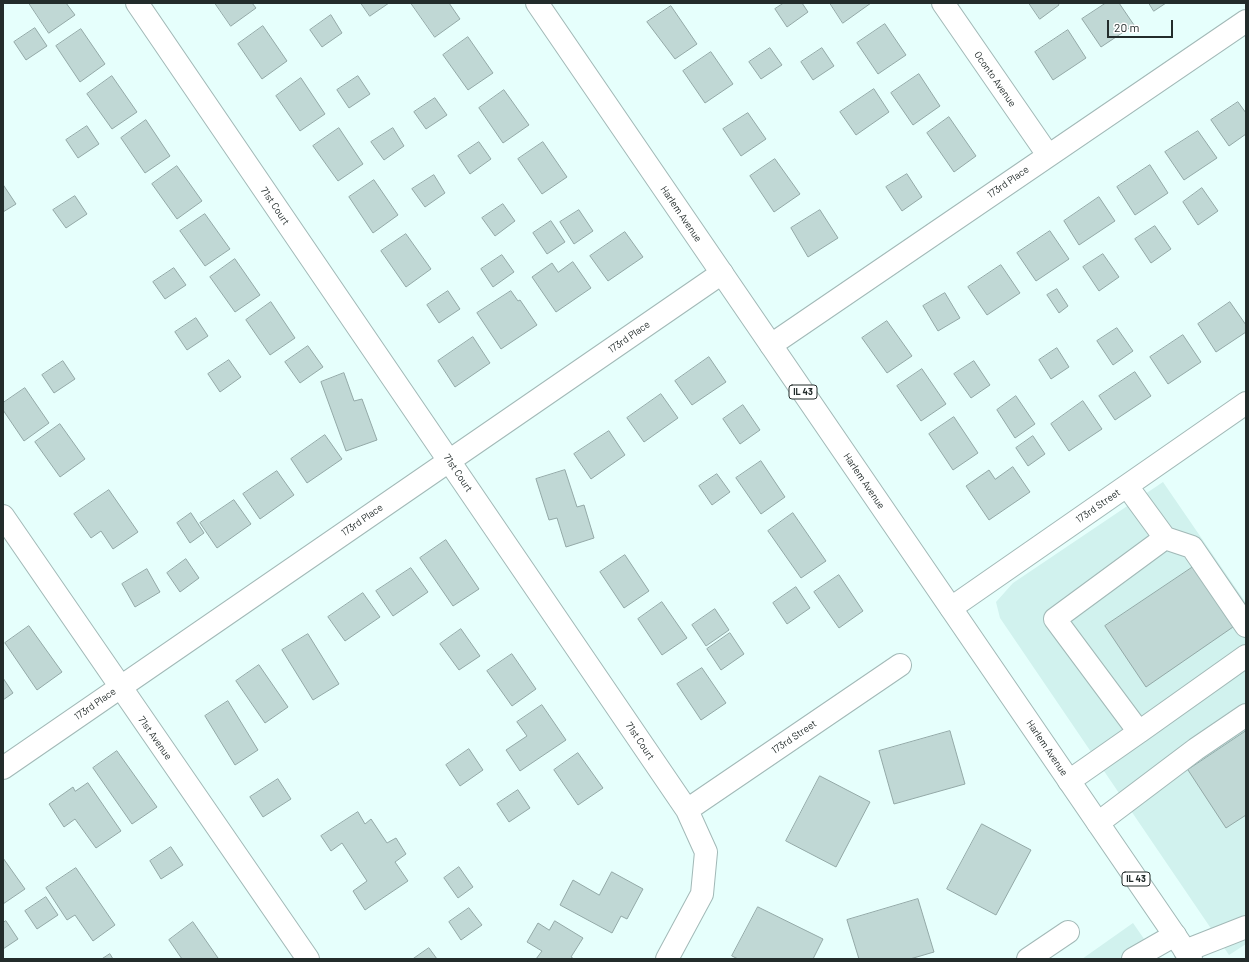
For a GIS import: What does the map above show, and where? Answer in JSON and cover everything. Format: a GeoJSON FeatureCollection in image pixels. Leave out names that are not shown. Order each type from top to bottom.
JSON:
{"type":"FeatureCollection","features":[{"type":"Feature","properties":{"kind":"street","name":"71st Court"},"geometry":{"type":"LineString","coordinates":[[137,3],[687,810],[706,852],[702,894],[667,959]]}},
{"type":"Feature","properties":{"kind":"street","name":"Harlem Avenue"},"geometry":{"type":"LineString","coordinates":[[537,3],[1184,948]]}},
{"type":"Feature","properties":{"kind":"street","name":"Oconto Avenue"},"geometry":{"type":"LineString","coordinates":[[943,3],[1048,155]]}},
{"type":"Feature","properties":{"kind":"street","name":"173rd Place"},"geometry":{"type":"LineString","coordinates":[[771,345],[1246,20]]}},
{"type":"Feature","properties":{"kind":"street","name":"173rd Place"},"geometry":{"type":"LineString","coordinates":[[3,768],[722,273]]}},
{"type":"Feature","properties":{"kind":"street","name":"173rd Street"},"geometry":{"type":"LineString","coordinates":[[951,608],[1246,404]]}},
{"type":"Feature","properties":{"kind":"street"},"geometry":{"type":"LineString","coordinates":[[1127,486],[1165,538],[1192,547],[1246,626]]}},
{"type":"Feature","properties":{"kind":"street","name":"71st Avenue"},"geometry":{"type":"LineString","coordinates":[[6,527],[120,687],[308,959]]}},
{"type":"Feature","properties":{"kind":"street"},"geometry":{"type":"LineString","coordinates":[[1139,732],[1055,619],[1165,538]]}},
{"type":"Feature","properties":{"kind":"street"},"geometry":{"type":"LineString","coordinates":[[1069,781],[1246,656]]}},
{"type":"Feature","properties":{"kind":"street","name":"173rd Street"},"geometry":{"type":"LineString","coordinates":[[687,810],[900,665]]}},
{"type":"Feature","properties":{"kind":"street"},"geometry":{"type":"LineString","coordinates":[[1098,823],[1196,749],[1246,715]]}},
{"type":"Feature","properties":{"kind":"street"},"geometry":{"type":"LineString","coordinates":[[1133,959],[1184,948],[1246,927]]}},
{"type":"Feature","properties":{"kind":"street"},"geometry":{"type":"LineString","coordinates":[[1028,959],[1068,932]]}},
{"type":"Feature","properties":{"kind":"shaded area"},"geometry":{"type":"Polygon","coordinates":[[[1163,482],[1246,603],[1246,944],[1229,955],[1000,618],[996,602],[1013,583],[1163,482]]]}},
{"type":"Feature","properties":{"kind":"shaded area"},"geometry":{"type":"Polygon","coordinates":[[[1133,923],[1158,959],[1082,959],[1133,923]]]}},
{"type":"Feature","properties":{"kind":"building"},"geometry":{"type":"Polygon","coordinates":[[[29,3],[66,3],[75,15],[49,33],[29,3]]]}},
{"type":"Feature","properties":{"kind":"building"},"geometry":{"type":"Polygon","coordinates":[[[215,3],[252,3],[256,8],[231,26],[215,3]]]}},
{"type":"Feature","properties":{"kind":"building"},"geometry":{"type":"Polygon","coordinates":[[[361,3],[389,3],[370,16],[361,3]]]}},
{"type":"Feature","properties":{"kind":"building"},"geometry":{"type":"Polygon","coordinates":[[[411,3],[449,3],[460,19],[435,37],[411,3]]]}},
{"type":"Feature","properties":{"kind":"building"},"geometry":{"type":"Polygon","coordinates":[[[784,3],[802,3],[808,12],[787,27],[775,9],[784,3]]]}},
{"type":"Feature","properties":{"kind":"building"},"geometry":{"type":"Polygon","coordinates":[[[830,3],[871,3],[843,23],[830,3]]]}},
{"type":"Feature","properties":{"kind":"building"},"geometry":{"type":"Polygon","coordinates":[[[1029,3],[1058,3],[1059,5],[1040,19],[1029,3]]]}},
{"type":"Feature","properties":{"kind":"building"},"geometry":{"type":"Polygon","coordinates":[[[1106,3],[1119,3],[1134,25],[1101,47],[1082,19],[1106,3]]]}},
{"type":"Feature","properties":{"kind":"building"},"geometry":{"type":"Polygon","coordinates":[[[1149,3],[1166,3],[1154,11],[1149,3]]]}},
{"type":"Feature","properties":{"kind":"building"},"geometry":{"type":"Polygon","coordinates":[[[671,6],[697,44],[675,59],[647,22],[671,6]]]}},
{"type":"Feature","properties":{"kind":"building"},"geometry":{"type":"Polygon","coordinates":[[[331,15],[342,33],[322,47],[310,30],[331,15]]]}},
{"type":"Feature","properties":{"kind":"building"},"geometry":{"type":"Polygon","coordinates":[[[885,24],[906,55],[878,74],[857,43],[885,24]]]}},
{"type":"Feature","properties":{"kind":"building"},"geometry":{"type":"Polygon","coordinates":[[[263,26],[287,61],[262,79],[238,44],[263,26]]]}},
{"type":"Feature","properties":{"kind":"building"},"geometry":{"type":"Polygon","coordinates":[[[35,28],[47,46],[26,60],[14,42],[35,28]]]}},
{"type":"Feature","properties":{"kind":"building"},"geometry":{"type":"Polygon","coordinates":[[[81,29],[105,64],[80,82],[56,46],[81,29]]]}},
{"type":"Feature","properties":{"kind":"building"},"geometry":{"type":"Polygon","coordinates":[[[1068,30],[1086,58],[1053,80],[1035,52],[1068,30]]]}},
{"type":"Feature","properties":{"kind":"building"},"geometry":{"type":"Polygon","coordinates":[[[468,37],[493,73],[468,90],[443,55],[468,37]]]}},
{"type":"Feature","properties":{"kind":"building"},"geometry":{"type":"Polygon","coordinates":[[[770,48],[782,65],[761,79],[749,62],[770,48]]]}},
{"type":"Feature","properties":{"kind":"building"},"geometry":{"type":"Polygon","coordinates":[[[822,48],[834,66],[813,80],[801,62],[822,48]]]}},
{"type":"Feature","properties":{"kind":"building"},"geometry":{"type":"Polygon","coordinates":[[[711,52],[733,84],[705,103],[683,71],[711,52]]]}},
{"type":"Feature","properties":{"kind":"building"},"geometry":{"type":"Polygon","coordinates":[[[919,74],[940,106],[913,125],[891,93],[919,74]]]}},
{"type":"Feature","properties":{"kind":"building"},"geometry":{"type":"Polygon","coordinates":[[[112,76],[137,112],[112,129],[87,94],[112,76]]]}},
{"type":"Feature","properties":{"kind":"building"},"geometry":{"type":"Polygon","coordinates":[[[358,76],[370,94],[349,108],[337,90],[358,76]]]}},
{"type":"Feature","properties":{"kind":"building"},"geometry":{"type":"Polygon","coordinates":[[[301,78],[325,114],[300,131],[276,96],[301,78]]]}},
{"type":"Feature","properties":{"kind":"building"},"geometry":{"type":"Polygon","coordinates":[[[874,89],[889,112],[856,135],[840,112],[874,89]]]}},
{"type":"Feature","properties":{"kind":"building"},"geometry":{"type":"Polygon","coordinates":[[[504,90],[529,125],[503,143],[479,108],[504,90]]]}},
{"type":"Feature","properties":{"kind":"building"},"geometry":{"type":"Polygon","coordinates":[[[435,98],[447,115],[426,129],[414,112],[435,98]]]}},
{"type":"Feature","properties":{"kind":"building"},"geometry":{"type":"Polygon","coordinates":[[[1238,102],[1246,113],[1246,134],[1229,146],[1211,120],[1238,102]]]}},
{"type":"Feature","properties":{"kind":"building"},"geometry":{"type":"Polygon","coordinates":[[[748,113],[766,139],[741,156],[723,129],[748,113]]]}},
{"type":"Feature","properties":{"kind":"building"},"geometry":{"type":"Polygon","coordinates":[[[949,117],[976,156],[954,172],[927,133],[949,117]]]}},
{"type":"Feature","properties":{"kind":"building"},"geometry":{"type":"Polygon","coordinates":[[[146,120],[170,156],[145,173],[121,138],[146,120]]]}},
{"type":"Feature","properties":{"kind":"building"},"geometry":{"type":"Polygon","coordinates":[[[87,126],[99,144],[78,158],[66,140],[87,126]]]}},
{"type":"Feature","properties":{"kind":"building"},"geometry":{"type":"Polygon","coordinates":[[[339,128],[363,164],[338,181],[313,146],[339,128]]]}},
{"type":"Feature","properties":{"kind":"building"},"geometry":{"type":"Polygon","coordinates":[[[393,128],[404,146],[384,160],[371,142],[393,128]]]}},
{"type":"Feature","properties":{"kind":"building"},"geometry":{"type":"Polygon","coordinates":[[[1198,131],[1217,158],[1184,180],[1165,152],[1198,131]]]}},
{"type":"Feature","properties":{"kind":"building"},"geometry":{"type":"Polygon","coordinates":[[[479,142],[491,159],[470,174],[458,156],[479,142]]]}},
{"type":"Feature","properties":{"kind":"building"},"geometry":{"type":"Polygon","coordinates":[[[543,142],[567,177],[542,194],[518,159],[543,142]]]}},
{"type":"Feature","properties":{"kind":"building"},"geometry":{"type":"Polygon","coordinates":[[[775,159],[800,194],[774,212],[750,176],[775,159]]]}},
{"type":"Feature","properties":{"kind":"building"},"geometry":{"type":"Polygon","coordinates":[[[1150,165],[1168,193],[1135,215],[1117,187],[1150,165]]]}},
{"type":"Feature","properties":{"kind":"building"},"geometry":{"type":"Polygon","coordinates":[[[177,166],[202,201],[177,219],[152,184],[177,166]]]}},
{"type":"Feature","properties":{"kind":"building"},"geometry":{"type":"Polygon","coordinates":[[[907,174],[922,197],[902,211],[886,187],[907,174]]]}},
{"type":"Feature","properties":{"kind":"building"},"geometry":{"type":"Polygon","coordinates":[[[434,175],[445,193],[425,207],[412,189],[434,175]]]}},
{"type":"Feature","properties":{"kind":"building"},"geometry":{"type":"Polygon","coordinates":[[[374,180],[398,215],[373,233],[349,197],[374,180]]]}},
{"type":"Feature","properties":{"kind":"building"},"geometry":{"type":"Polygon","coordinates":[[[4,186],[16,204],[3,212],[3,187],[4,186]]]}},
{"type":"Feature","properties":{"kind":"building"},"geometry":{"type":"Polygon","coordinates":[[[1202,188],[1218,211],[1198,225],[1183,202],[1202,188]]]}},
{"type":"Feature","properties":{"kind":"building"},"geometry":{"type":"Polygon","coordinates":[[[75,196],[87,214],[66,228],[53,210],[75,196]]]}},
{"type":"Feature","properties":{"kind":"building"},"geometry":{"type":"Polygon","coordinates":[[[1099,197],[1115,221],[1079,245],[1064,221],[1099,197]]]}},
{"type":"Feature","properties":{"kind":"building"},"geometry":{"type":"Polygon","coordinates":[[[503,204],[515,221],[495,236],[482,218],[503,204]]]}},
{"type":"Feature","properties":{"kind":"building"},"geometry":{"type":"Polygon","coordinates":[[[579,210],[593,231],[574,244],[560,222],[579,210]]]}},
{"type":"Feature","properties":{"kind":"building"},"geometry":{"type":"Polygon","coordinates":[[[820,210],[838,238],[808,257],[791,228],[820,210]]]}},
{"type":"Feature","properties":{"kind":"building"},"geometry":{"type":"Polygon","coordinates":[[[205,214],[230,249],[205,266],[180,231],[205,214]]]}},
{"type":"Feature","properties":{"kind":"building"},"geometry":{"type":"Polygon","coordinates":[[[551,221],[565,242],[547,254],[533,233],[551,221]]]}},
{"type":"Feature","properties":{"kind":"building"},"geometry":{"type":"Polygon","coordinates":[[[1155,226],[1171,249],[1151,263],[1135,239],[1155,226]]]}},
{"type":"Feature","properties":{"kind":"building"},"geometry":{"type":"Polygon","coordinates":[[[1050,231],[1069,259],[1036,281],[1017,253],[1050,231]]]}},
{"type":"Feature","properties":{"kind":"building"},"geometry":{"type":"Polygon","coordinates":[[[625,232],[643,257],[608,281],[590,256],[625,232]]]}},
{"type":"Feature","properties":{"kind":"building"},"geometry":{"type":"Polygon","coordinates":[[[406,234],[431,269],[406,287],[381,251],[406,234]]]}},
{"type":"Feature","properties":{"kind":"building"},"geometry":{"type":"Polygon","coordinates":[[[1103,254],[1119,277],[1099,291],[1083,267],[1103,254]]]}},
{"type":"Feature","properties":{"kind":"building"},"geometry":{"type":"Polygon","coordinates":[[[502,255],[514,272],[493,287],[481,269],[502,255]]]}},
{"type":"Feature","properties":{"kind":"building"},"geometry":{"type":"Polygon","coordinates":[[[235,259],[260,295],[235,312],[210,277],[235,259]]]}},
{"type":"Feature","properties":{"kind":"building"},"geometry":{"type":"Polygon","coordinates":[[[573,262],[591,288],[556,312],[532,277],[552,263],[558,272],[573,262]]]}},
{"type":"Feature","properties":{"kind":"building"},"geometry":{"type":"Polygon","coordinates":[[[1001,265],[1020,293],[987,315],[968,287],[1001,265]]]}},
{"type":"Feature","properties":{"kind":"building"},"geometry":{"type":"Polygon","coordinates":[[[174,268],[186,285],[165,299],[153,282],[174,268]]]}},
{"type":"Feature","properties":{"kind":"building"},"geometry":{"type":"Polygon","coordinates":[[[1057,289],[1068,306],[1059,313],[1047,295],[1057,289]]]}},
{"type":"Feature","properties":{"kind":"building"},"geometry":{"type":"Polygon","coordinates":[[[448,291],[460,309],[439,323],[427,305],[448,291]]]}},
{"type":"Feature","properties":{"kind":"building"},"geometry":{"type":"Polygon","coordinates":[[[511,291],[518,301],[520,300],[537,325],[501,349],[477,313],[511,291]]]}},
{"type":"Feature","properties":{"kind":"building"},"geometry":{"type":"Polygon","coordinates":[[[945,293],[960,318],[938,331],[923,306],[945,293]]]}},
{"type":"Feature","properties":{"kind":"building"},"geometry":{"type":"Polygon","coordinates":[[[271,302],[295,338],[270,355],[246,320],[271,302]]]}},
{"type":"Feature","properties":{"kind":"building"},"geometry":{"type":"Polygon","coordinates":[[[1230,302],[1246,325],[1246,332],[1216,352],[1198,324],[1230,302]]]}},
{"type":"Feature","properties":{"kind":"building"},"geometry":{"type":"Polygon","coordinates":[[[196,318],[208,336],[187,350],[175,332],[196,318]]]}},
{"type":"Feature","properties":{"kind":"building"},"geometry":{"type":"Polygon","coordinates":[[[887,321],[912,356],[887,373],[862,338],[887,321]]]}},
{"type":"Feature","properties":{"kind":"building"},"geometry":{"type":"Polygon","coordinates":[[[1117,328],[1133,351],[1113,365],[1097,341],[1117,328]]]}},
{"type":"Feature","properties":{"kind":"building"},"geometry":{"type":"Polygon","coordinates":[[[1183,335],[1201,362],[1168,384],[1150,357],[1183,335]]]}},
{"type":"Feature","properties":{"kind":"building"},"geometry":{"type":"Polygon","coordinates":[[[473,337],[490,363],[455,387],[438,361],[473,337]]]}},
{"type":"Feature","properties":{"kind":"building"},"geometry":{"type":"Polygon","coordinates":[[[308,346],[323,367],[300,383],[285,362],[308,346]]]}},
{"type":"Feature","properties":{"kind":"building"},"geometry":{"type":"Polygon","coordinates":[[[1057,348],[1069,367],[1051,379],[1039,360],[1057,348]]]}},
{"type":"Feature","properties":{"kind":"building"},"geometry":{"type":"Polygon","coordinates":[[[709,357],[726,382],[692,405],[675,381],[709,357]]]}},
{"type":"Feature","properties":{"kind":"building"},"geometry":{"type":"Polygon","coordinates":[[[229,360],[241,377],[220,392],[208,374],[229,360]]]}},
{"type":"Feature","properties":{"kind":"building"},"geometry":{"type":"Polygon","coordinates":[[[63,361],[75,379],[54,393],[42,375],[63,361]]]}},
{"type":"Feature","properties":{"kind":"building"},"geometry":{"type":"Polygon","coordinates":[[[974,361],[990,385],[971,398],[954,374],[974,361]]]}},
{"type":"Feature","properties":{"kind":"building"},"geometry":{"type":"Polygon","coordinates":[[[922,369],[946,404],[921,421],[897,386],[922,369]]]}},
{"type":"Feature","properties":{"kind":"building"},"geometry":{"type":"Polygon","coordinates":[[[1135,372],[1151,396],[1115,420],[1099,396],[1135,372]]]}},
{"type":"Feature","properties":{"kind":"building"},"geometry":{"type":"Polygon","coordinates":[[[344,373],[354,401],[362,399],[377,440],[346,451],[321,382],[344,373]]]}},
{"type":"Feature","properties":{"kind":"building"},"geometry":{"type":"Polygon","coordinates":[[[25,388],[49,423],[24,441],[3,410],[3,403],[25,388]]]}},
{"type":"Feature","properties":{"kind":"building"},"geometry":{"type":"Polygon","coordinates":[[[661,394],[678,418],[644,442],[627,418],[661,394]]]}},
{"type":"Feature","properties":{"kind":"building"},"geometry":{"type":"Polygon","coordinates":[[[1016,396],[1035,424],[1015,438],[997,410],[1016,396]]]}},
{"type":"Feature","properties":{"kind":"building"},"geometry":{"type":"Polygon","coordinates":[[[1083,401],[1102,429],[1069,451],[1051,424],[1083,401]]]}},
{"type":"Feature","properties":{"kind":"building"},"geometry":{"type":"Polygon","coordinates":[[[743,405],[760,430],[740,444],[723,419],[743,405]]]}},
{"type":"Feature","properties":{"kind":"building"},"geometry":{"type":"Polygon","coordinates":[[[954,417],[978,453],[953,470],[929,434],[954,417]]]}},
{"type":"Feature","properties":{"kind":"building"},"geometry":{"type":"Polygon","coordinates":[[[60,424],[85,459],[60,477],[35,442],[60,424]]]}},
{"type":"Feature","properties":{"kind":"building"},"geometry":{"type":"Polygon","coordinates":[[[609,431],[625,455],[591,479],[574,454],[609,431]]]}},
{"type":"Feature","properties":{"kind":"building"},"geometry":{"type":"Polygon","coordinates":[[[325,435],[342,459],[307,483],[291,459],[325,435]]]}},
{"type":"Feature","properties":{"kind":"building"},"geometry":{"type":"Polygon","coordinates":[[[1033,436],[1045,454],[1028,466],[1016,448],[1033,436]]]}},
{"type":"Feature","properties":{"kind":"building"},"geometry":{"type":"Polygon","coordinates":[[[761,461],[785,497],[761,514],[736,478],[761,461]]]}},
{"type":"Feature","properties":{"kind":"building"},"geometry":{"type":"Polygon","coordinates":[[[1013,467],[1030,492],[989,520],[966,486],[989,470],[995,479],[1013,467]]]}},
{"type":"Feature","properties":{"kind":"building"},"geometry":{"type":"Polygon","coordinates":[[[565,470],[577,507],[584,505],[594,538],[566,547],[557,518],[549,520],[536,479],[565,470]]]}},
{"type":"Feature","properties":{"kind":"building"},"geometry":{"type":"Polygon","coordinates":[[[277,471],[294,495],[260,519],[243,494],[277,471]]]}},
{"type":"Feature","properties":{"kind":"building"},"geometry":{"type":"Polygon","coordinates":[[[717,474],[730,492],[712,505],[699,486],[717,474]]]}},
{"type":"Feature","properties":{"kind":"building"},"geometry":{"type":"Polygon","coordinates":[[[109,490],[138,532],[113,549],[101,531],[91,538],[74,514],[109,490]]]}},
{"type":"Feature","properties":{"kind":"building"},"geometry":{"type":"Polygon","coordinates":[[[234,500],[251,524],[217,548],[200,523],[234,500]]]}},
{"type":"Feature","properties":{"kind":"building"},"geometry":{"type":"Polygon","coordinates":[[[191,513],[204,533],[190,543],[177,523],[191,513]]]}},
{"type":"Feature","properties":{"kind":"building"},"geometry":{"type":"Polygon","coordinates":[[[793,513],[826,561],[801,578],[768,531],[793,513]]]}},
{"type":"Feature","properties":{"kind":"building"},"geometry":{"type":"Polygon","coordinates":[[[446,540],[479,589],[453,606],[420,558],[446,540]]]}},
{"type":"Feature","properties":{"kind":"building"},"geometry":{"type":"Polygon","coordinates":[[[625,555],[649,591],[624,608],[600,572],[625,555]]]}},
{"type":"Feature","properties":{"kind":"building"},"geometry":{"type":"Polygon","coordinates":[[[186,559],[199,578],[180,592],[167,573],[186,559]]]}},
{"type":"Feature","properties":{"kind":"building"},"geometry":{"type":"Polygon","coordinates":[[[1193,567],[1233,627],[1146,687],[1105,626],[1193,567]]]}},
{"type":"Feature","properties":{"kind":"building"},"geometry":{"type":"Polygon","coordinates":[[[411,568],[428,592],[393,616],[376,591],[411,568]]]}},
{"type":"Feature","properties":{"kind":"building"},"geometry":{"type":"Polygon","coordinates":[[[147,569],[160,592],[135,607],[122,584],[147,569]]]}},
{"type":"Feature","properties":{"kind":"building"},"geometry":{"type":"Polygon","coordinates":[[[839,575],[863,611],[839,628],[814,592],[839,575]]]}},
{"type":"Feature","properties":{"kind":"building"},"geometry":{"type":"Polygon","coordinates":[[[796,587],[810,608],[787,624],[773,603],[796,587]]]}},
{"type":"Feature","properties":{"kind":"building"},"geometry":{"type":"Polygon","coordinates":[[[363,593],[380,617],[345,641],[328,617],[363,593]]]}},
{"type":"Feature","properties":{"kind":"building"},"geometry":{"type":"Polygon","coordinates":[[[662,602],[687,638],[662,655],[638,619],[662,602]]]}},
{"type":"Feature","properties":{"kind":"building"},"geometry":{"type":"Polygon","coordinates":[[[715,609],[729,630],[706,646],[692,625],[715,609]]]}},
{"type":"Feature","properties":{"kind":"building"},"geometry":{"type":"Polygon","coordinates":[[[29,626],[62,672],[37,690],[5,643],[29,626]]]}},
{"type":"Feature","properties":{"kind":"building"},"geometry":{"type":"Polygon","coordinates":[[[461,629],[480,656],[459,670],[440,644],[461,629]]]}},
{"type":"Feature","properties":{"kind":"building"},"geometry":{"type":"Polygon","coordinates":[[[730,633],[744,654],[721,670],[707,649],[730,633]]]}},
{"type":"Feature","properties":{"kind":"building"},"geometry":{"type":"Polygon","coordinates":[[[308,634],[339,684],[313,700],[282,650],[308,634]]]}},
{"type":"Feature","properties":{"kind":"building"},"geometry":{"type":"Polygon","coordinates":[[[512,654],[536,689],[512,706],[487,671],[512,654]]]}},
{"type":"Feature","properties":{"kind":"building"},"geometry":{"type":"Polygon","coordinates":[[[259,665],[288,707],[265,723],[236,681],[259,665]]]}},
{"type":"Feature","properties":{"kind":"building"},"geometry":{"type":"Polygon","coordinates":[[[702,668],[726,703],[701,720],[677,684],[702,668]]]}},
{"type":"Feature","properties":{"kind":"building"},"geometry":{"type":"Polygon","coordinates":[[[3,678],[13,693],[3,700],[3,678]]]}},
{"type":"Feature","properties":{"kind":"building"},"geometry":{"type":"Polygon","coordinates":[[[228,701],[258,750],[235,765],[205,716],[228,701]]]}},
{"type":"Feature","properties":{"kind":"building"},"geometry":{"type":"Polygon","coordinates":[[[542,705],[566,740],[520,771],[506,750],[527,736],[517,722],[542,705]]]}},
{"type":"Feature","properties":{"kind":"building"},"geometry":{"type":"Polygon","coordinates":[[[950,731],[965,784],[894,804],[879,751],[950,731]]]}},
{"type":"Feature","properties":{"kind":"building"},"geometry":{"type":"Polygon","coordinates":[[[1246,731],[1246,815],[1226,828],[1188,770],[1246,731]]]}},
{"type":"Feature","properties":{"kind":"building"},"geometry":{"type":"Polygon","coordinates":[[[469,749],[483,770],[460,786],[446,765],[469,749]]]}},
{"type":"Feature","properties":{"kind":"building"},"geometry":{"type":"Polygon","coordinates":[[[117,751],[157,807],[132,824],[93,768],[117,751]]]}},
{"type":"Feature","properties":{"kind":"building"},"geometry":{"type":"Polygon","coordinates":[[[578,753],[603,788],[578,805],[554,770],[578,753]]]}},
{"type":"Feature","properties":{"kind":"building"},"geometry":{"type":"Polygon","coordinates":[[[820,776],[870,802],[836,867],[786,841],[820,776]]]}},
{"type":"Feature","properties":{"kind":"building"},"geometry":{"type":"Polygon","coordinates":[[[278,779],[291,799],[263,817],[250,797],[278,779]]]}},
{"type":"Feature","properties":{"kind":"building"},"geometry":{"type":"Polygon","coordinates":[[[88,783],[121,831],[96,848],[75,819],[64,827],[49,804],[73,787],[75,791],[88,783]]]}},
{"type":"Feature","properties":{"kind":"building"},"geometry":{"type":"Polygon","coordinates":[[[518,790],[530,808],[509,822],[497,804],[518,790]]]}},
{"type":"Feature","properties":{"kind":"building"},"geometry":{"type":"Polygon","coordinates":[[[358,812],[365,824],[371,819],[387,843],[396,838],[406,854],[395,862],[408,881],[365,910],[353,891],[367,881],[342,843],[331,851],[321,836],[358,812]]]}},
{"type":"Feature","properties":{"kind":"building"},"geometry":{"type":"Polygon","coordinates":[[[982,824],[1031,850],[996,915],[947,889],[982,824]]]}},
{"type":"Feature","properties":{"kind":"building"},"geometry":{"type":"Polygon","coordinates":[[[171,847],[183,865],[161,879],[150,861],[171,847]]]}},
{"type":"Feature","properties":{"kind":"building"},"geometry":{"type":"Polygon","coordinates":[[[3,858],[25,889],[3,904],[3,858]]]}},
{"type":"Feature","properties":{"kind":"building"},"geometry":{"type":"Polygon","coordinates":[[[459,867],[473,887],[458,898],[444,878],[459,867]]]}},
{"type":"Feature","properties":{"kind":"building"},"geometry":{"type":"Polygon","coordinates":[[[76,868],[115,925],[93,941],[75,915],[67,920],[46,888],[76,868]]]}},
{"type":"Feature","properties":{"kind":"building"},"geometry":{"type":"Polygon","coordinates":[[[612,872],[643,889],[627,919],[621,916],[612,933],[560,905],[573,880],[599,895],[612,872]]]}},
{"type":"Feature","properties":{"kind":"building"},"geometry":{"type":"Polygon","coordinates":[[[46,897],[58,915],[37,929],[25,911],[46,897]]]}},
{"type":"Feature","properties":{"kind":"building"},"geometry":{"type":"Polygon","coordinates":[[[918,899],[934,952],[910,959],[859,959],[847,920],[918,899]]]}},
{"type":"Feature","properties":{"kind":"building"},"geometry":{"type":"Polygon","coordinates":[[[758,907],[823,939],[813,959],[738,959],[732,956],[758,907]]]}},
{"type":"Feature","properties":{"kind":"building"},"geometry":{"type":"Polygon","coordinates":[[[469,908],[482,925],[461,940],[449,922],[469,908]]]}},
{"type":"Feature","properties":{"kind":"building"},"geometry":{"type":"Polygon","coordinates":[[[6,921],[18,939],[3,949],[3,923],[6,921]]]}},
{"type":"Feature","properties":{"kind":"building"},"geometry":{"type":"Polygon","coordinates":[[[555,921],[583,938],[571,957],[574,959],[536,959],[542,951],[527,942],[538,923],[549,930],[555,921]]]}},
{"type":"Feature","properties":{"kind":"building"},"geometry":{"type":"Polygon","coordinates":[[[193,922],[218,958],[182,959],[169,940],[193,922]]]}},
{"type":"Feature","properties":{"kind":"building"},"geometry":{"type":"Polygon","coordinates":[[[429,948],[437,959],[413,959],[429,948]]]}},
{"type":"Feature","properties":{"kind":"building"},"geometry":{"type":"Polygon","coordinates":[[[110,954],[113,959],[102,959],[110,954]]]}}]}
